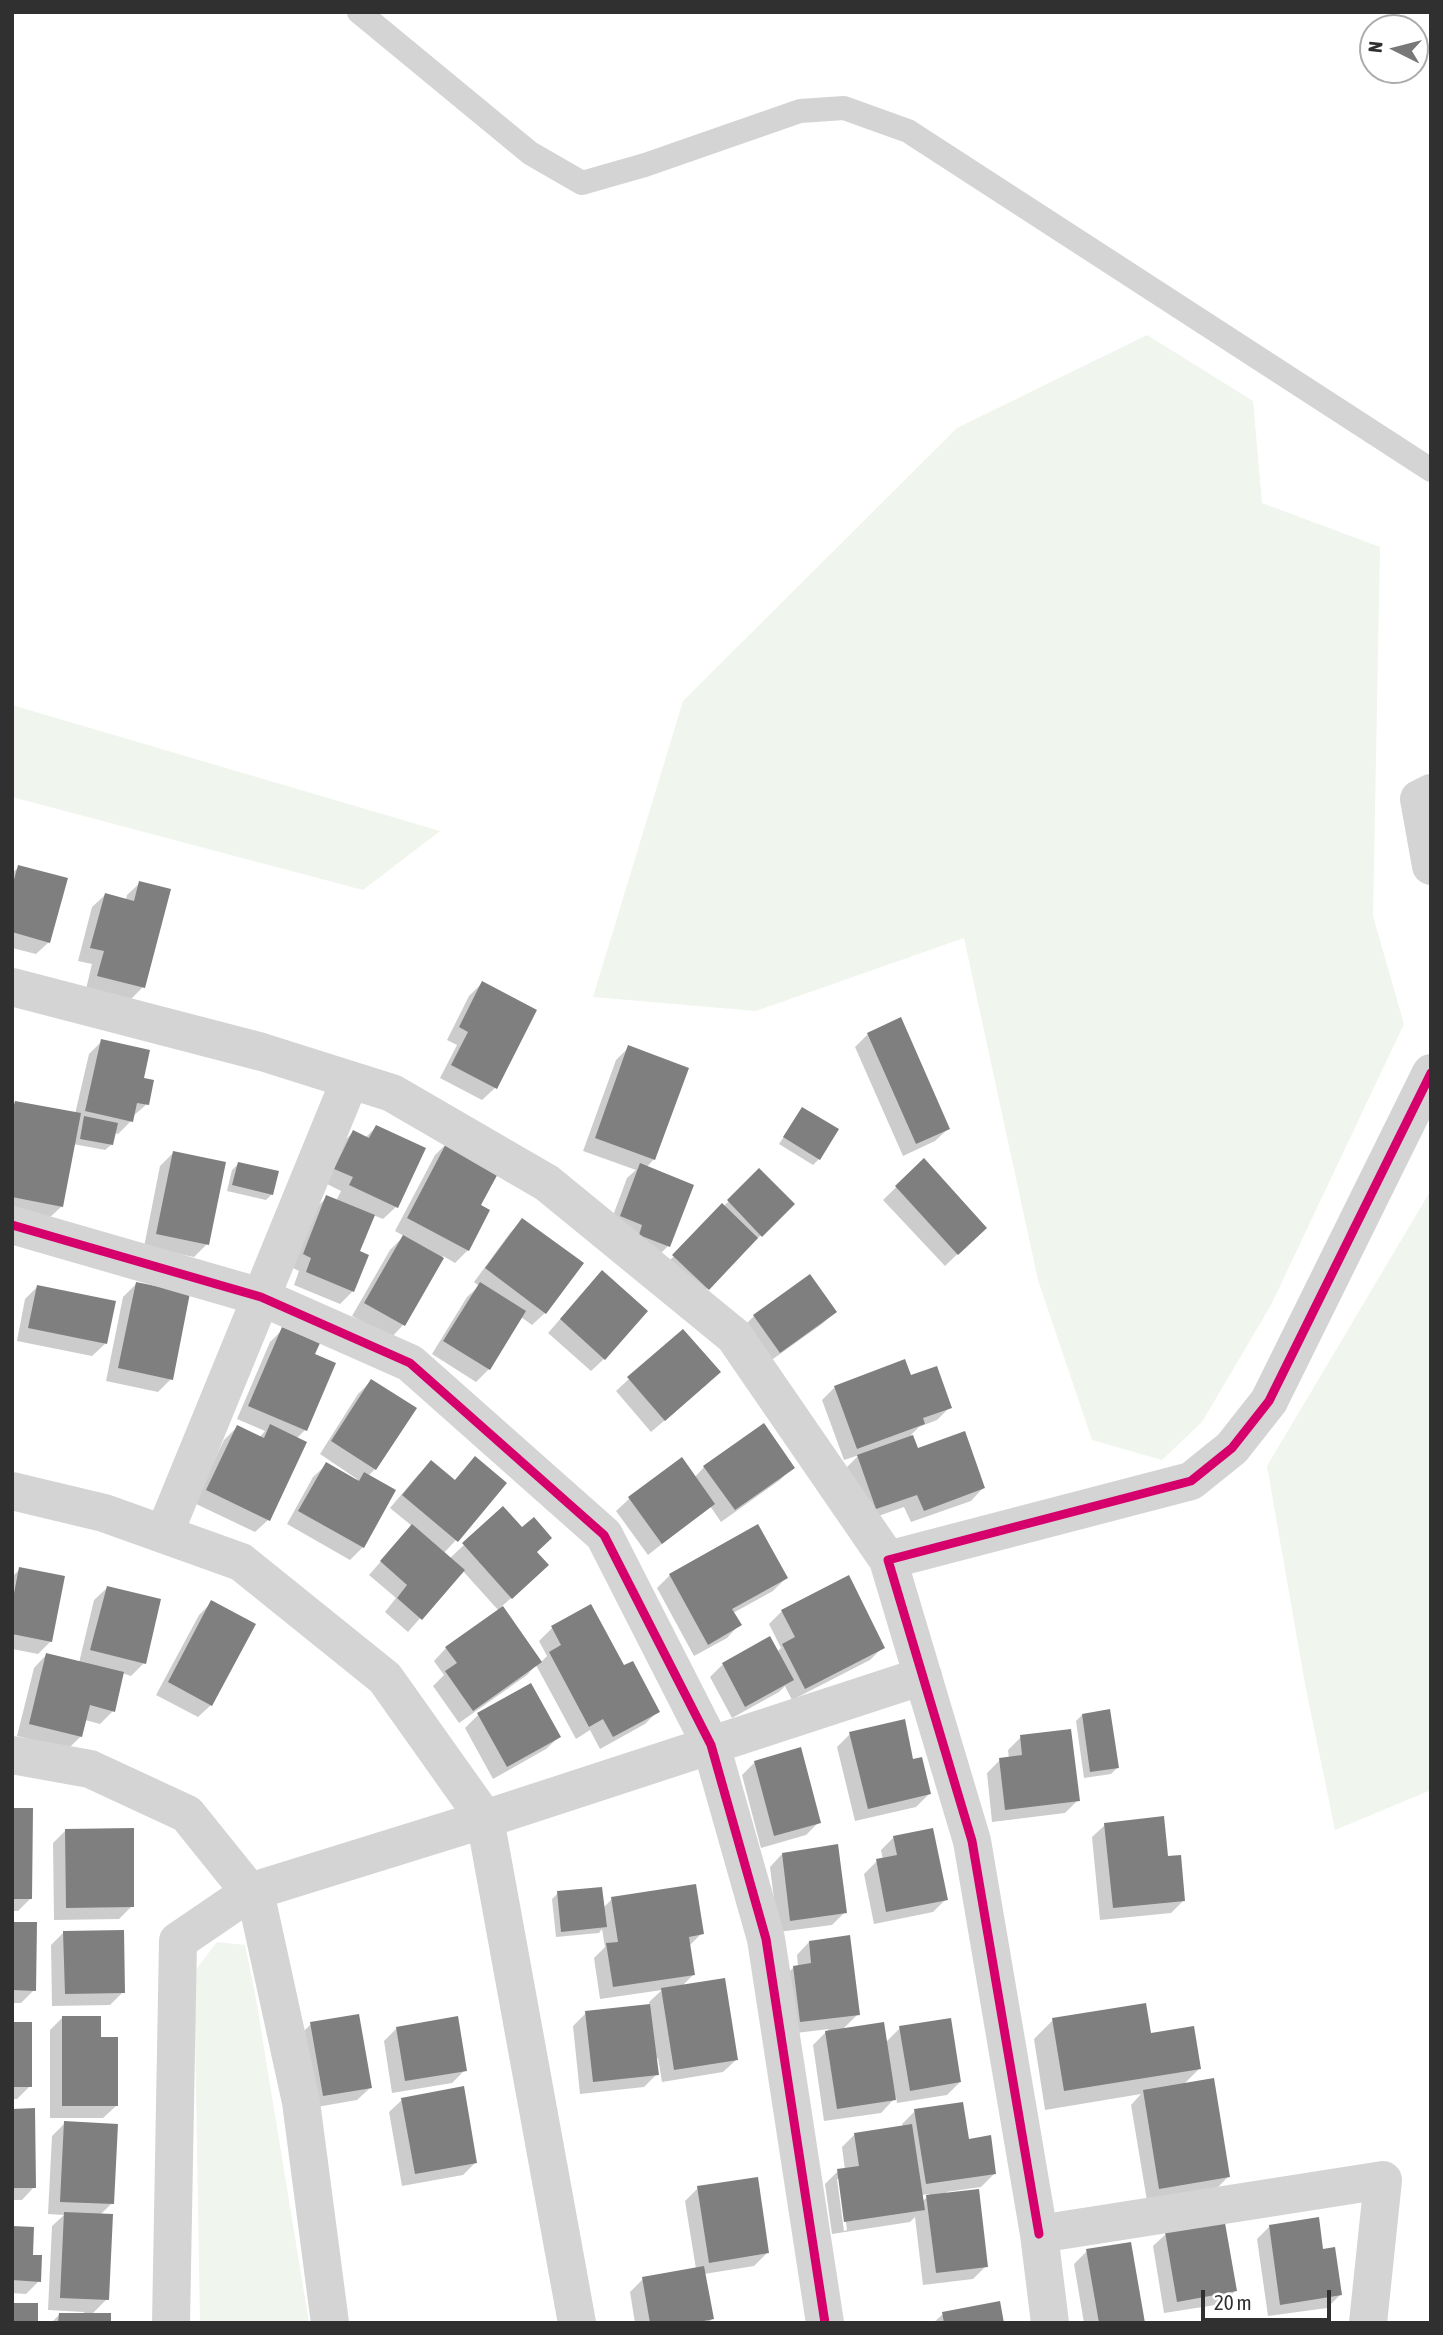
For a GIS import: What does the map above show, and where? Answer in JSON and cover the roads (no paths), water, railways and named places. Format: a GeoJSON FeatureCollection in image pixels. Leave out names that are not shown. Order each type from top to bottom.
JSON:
{"type":"FeatureCollection","features":[{"type":"Feature","properties":{"kind":"street"},"geometry":{"type":"LineString","coordinates":[[1431,793],[1419,799],[1431,866]]}},
{"type":"Feature","properties":{"kind":"street"},"geometry":{"type":"LineString","coordinates":[[12,987],[262,1052],[392,1093],[547,1183],[733,1336],[888,1560],[972,1840],[1039,2234],[1050,2323]]}},
{"type":"Feature","properties":{"kind":"street"},"geometry":{"type":"LineString","coordinates":[[888,1560],[1191,1481],[1231,1448],[1269,1401],[1431,1073]]}},
{"type":"Feature","properties":{"kind":"street"},"geometry":{"type":"LineString","coordinates":[[164,1534],[350,1080]]}},
{"type":"Feature","properties":{"kind":"street"},"geometry":{"type":"LineString","coordinates":[[12,1225],[261,1297],[410,1363],[604,1535],[711,1745],[766,1938],[825,2323]]}},
{"type":"Feature","properties":{"kind":"street"},"geometry":{"type":"LineString","coordinates":[[12,1491],[104,1513],[241,1562],[385,1678],[485,1819],[577,2323]]}},
{"type":"Feature","properties":{"kind":"street"},"geometry":{"type":"LineString","coordinates":[[171,2323],[178,1941],[250,1892],[485,1819],[923,1676]]}},
{"type":"Feature","properties":{"kind":"street"},"geometry":{"type":"LineString","coordinates":[[12,1755],[90,1769],[187,1814],[257,1901],[301,2102],[330,2323]]}},
{"type":"Feature","properties":{"kind":"street"},"geometry":{"type":"LineString","coordinates":[[1039,2234],[1383,2180],[1368,2323]]}},
{"type":"Feature","properties":{"kind":"lane"},"geometry":{"type":"LineString","coordinates":[[359,12],[530,153],[582,183],[645,165],[800,111],[844,108],[908,131],[1431,470]]}}]}
